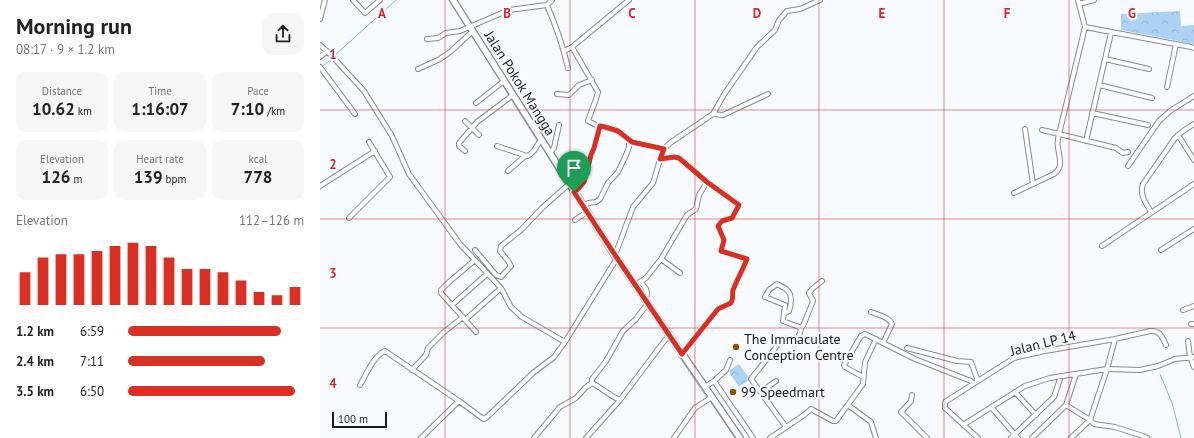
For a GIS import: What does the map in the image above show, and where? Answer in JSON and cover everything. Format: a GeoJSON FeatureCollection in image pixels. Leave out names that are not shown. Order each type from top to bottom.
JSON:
{"type":"FeatureCollection","features":[{"type":"Feature","properties":{"kind":"main road","name":"Jalan Pokok Mangga"},"geometry":{"type":"LineString","coordinates":[[453,0],[502,82],[512,95],[540,141],[550,153],[567,186],[574,192],[583,206],[585,213],[615,259],[635,285],[668,337],[705,387],[709,398],[740,438]]}},
{"type":"Feature","properties":{"kind":"street"},"geometry":{"type":"LineString","coordinates":[[320,19],[325,0]]}},
{"type":"Feature","properties":{"kind":"street"},"geometry":{"type":"LineString","coordinates":[[352,0],[365,12],[380,0]]}},
{"type":"Feature","properties":{"kind":"street"},"geometry":{"type":"LineString","coordinates":[[427,39],[438,38],[446,33],[455,32],[462,29],[470,29],[510,10],[547,5],[552,0]]}},
{"type":"Feature","properties":{"kind":"street"},"geometry":{"type":"LineString","coordinates":[[564,52],[629,0]]}},
{"type":"Feature","properties":{"kind":"street"},"geometry":{"type":"LineString","coordinates":[[360,385],[375,359],[382,352],[388,352],[412,370],[459,400],[482,418],[484,419],[487,417],[533,372],[554,357],[565,342],[615,259],[633,207],[653,183],[664,149],[670,143],[713,114],[725,93],[753,52],[775,30],[779,20],[787,11],[800,9],[820,0]]}},
{"type":"Feature","properties":{"kind":"street"},"geometry":{"type":"LineString","coordinates":[[1014,193],[1054,174],[1059,169],[1059,134],[1085,28],[1078,2],[1094,0]]}},
{"type":"Feature","properties":{"kind":"street"},"geometry":{"type":"LineString","coordinates":[[547,5],[555,24],[568,68]]}},
{"type":"Feature","properties":{"kind":"street"},"geometry":{"type":"LineString","coordinates":[[1085,28],[1194,48]]}},
{"type":"Feature","properties":{"kind":"street"},"geometry":{"type":"LineString","coordinates":[[418,69],[440,59],[450,52],[467,37],[470,29]]}},
{"type":"Feature","properties":{"kind":"street"},"geometry":{"type":"LineString","coordinates":[[1086,141],[1111,33]]}},
{"type":"Feature","properties":{"kind":"street"},"geometry":{"type":"LineString","coordinates":[[1167,87],[1176,44]]}},
{"type":"Feature","properties":{"kind":"street"},"geometry":{"type":"LineString","coordinates":[[320,45],[364,91],[392,136],[409,174],[460,244],[501,288],[511,307],[522,317],[565,342]]}},
{"type":"Feature","properties":{"kind":"street"},"geometry":{"type":"LineString","coordinates":[[572,47],[597,89],[598,94],[588,121],[618,131],[629,141],[664,149]]}},
{"type":"Feature","properties":{"kind":"street"},"geometry":{"type":"LineString","coordinates":[[320,57],[326,51]]}},
{"type":"Feature","properties":{"kind":"street"},"geometry":{"type":"LineString","coordinates":[[1105,58],[1149,69]]}},
{"type":"Feature","properties":{"kind":"street"},"geometry":{"type":"LineString","coordinates":[[321,69],[355,114]]}},
{"type":"Feature","properties":{"kind":"street"},"geometry":{"type":"LineString","coordinates":[[557,94],[569,96],[580,85],[592,80]]}},
{"type":"Feature","properties":{"kind":"street"},"geometry":{"type":"LineString","coordinates":[[476,103],[502,82]]}},
{"type":"Feature","properties":{"kind":"street"},"geometry":{"type":"LineString","coordinates":[[1099,85],[1152,98]]}},
{"type":"Feature","properties":{"kind":"street"},"geometry":{"type":"LineString","coordinates":[[713,114],[723,115],[768,94]]}},
{"type":"Feature","properties":{"kind":"street"},"geometry":{"type":"LineString","coordinates":[[465,151],[459,144],[477,122],[512,95]]}},
{"type":"Feature","properties":{"kind":"street"},"geometry":{"type":"LineString","coordinates":[[1128,166],[1159,121],[1170,111],[1192,97],[1194,102]]}},
{"type":"Feature","properties":{"kind":"street"},"geometry":{"type":"LineString","coordinates":[[1092,113],[1148,125]]}},
{"type":"Feature","properties":{"kind":"street"},"geometry":{"type":"LineString","coordinates":[[465,121],[479,135]]}},
{"type":"Feature","properties":{"kind":"street"},"geometry":{"type":"LineString","coordinates":[[1151,212],[1142,198],[1141,189],[1143,184],[1178,135],[1194,124]]}},
{"type":"Feature","properties":{"kind":"street"},"geometry":{"type":"LineString","coordinates":[[550,153],[554,148],[559,125]]}},
{"type":"Feature","properties":{"kind":"street"},"geometry":{"type":"LineString","coordinates":[[574,192],[584,182],[600,126]]}},
{"type":"Feature","properties":{"kind":"street"},"geometry":{"type":"LineString","coordinates":[[1025,129],[1033,184]]}},
{"type":"Feature","properties":{"kind":"street"},"geometry":{"type":"LineString","coordinates":[[1042,130],[1116,148],[1123,153],[1128,152]]}},
{"type":"Feature","properties":{"kind":"street"},"geometry":{"type":"LineString","coordinates":[[1178,135],[1194,160]]}},
{"type":"Feature","properties":{"kind":"street"},"geometry":{"type":"LineString","coordinates":[[508,171],[525,156],[530,155],[540,141]]}},
{"type":"Feature","properties":{"kind":"street"},"geometry":{"type":"LineString","coordinates":[[583,206],[588,203],[596,202],[600,199],[608,183],[618,172],[629,147],[629,141]]}},
{"type":"Feature","properties":{"kind":"street"},"geometry":{"type":"LineString","coordinates":[[349,218],[390,177],[369,142]]}},
{"type":"Feature","properties":{"kind":"street"},"geometry":{"type":"LineString","coordinates":[[497,146],[525,156]]}},
{"type":"Feature","properties":{"kind":"street"},"geometry":{"type":"LineString","coordinates":[[320,186],[375,151]]}},
{"type":"Feature","properties":{"kind":"street"},"geometry":{"type":"LineString","coordinates":[[660,159],[674,157],[679,158],[707,182],[739,205],[732,218],[722,221],[719,224],[719,230],[724,240],[721,251],[747,259],[733,291],[733,299],[731,303],[718,309],[682,354]]}},
{"type":"Feature","properties":{"kind":"street"},"geometry":{"type":"LineString","coordinates":[[635,285],[646,278],[661,259],[687,215],[696,209],[699,195],[707,182]]}},
{"type":"Feature","properties":{"kind":"street"},"geometry":{"type":"LineString","coordinates":[[1102,246],[1194,184]]}},
{"type":"Feature","properties":{"kind":"street"},"geometry":{"type":"LineString","coordinates":[[475,250],[496,275],[500,277],[511,266],[508,260],[500,252],[501,246],[521,230],[542,208],[567,186]]}},
{"type":"Feature","properties":{"kind":"street"},"geometry":{"type":"LineString","coordinates":[[575,220],[585,213]]}},
{"type":"Feature","properties":{"kind":"street"},"geometry":{"type":"LineString","coordinates":[[1161,250],[1194,229]]}},
{"type":"Feature","properties":{"kind":"street"},"geometry":{"type":"LineString","coordinates":[[661,259],[680,273]]}},
{"type":"Feature","properties":{"kind":"street"},"geometry":{"type":"LineString","coordinates":[[474,260],[441,290],[441,294],[476,332]]}},
{"type":"Feature","properties":{"kind":"street"},"geometry":{"type":"LineString","coordinates":[[452,305],[487,274]]}},
{"type":"Feature","properties":{"kind":"street"},"geometry":{"type":"LineString","coordinates":[[786,427],[752,379],[779,341],[784,338],[796,338],[800,332],[800,328],[803,326],[810,306],[813,302],[809,293],[822,281]]}},
{"type":"Feature","properties":{"kind":"street"},"geometry":{"type":"LineString","coordinates":[[592,384],[592,378],[608,357],[623,331],[636,319],[646,303],[647,293],[641,282]]}},
{"type":"Feature","properties":{"kind":"street"},"geometry":{"type":"LineString","coordinates":[[785,313],[789,311],[791,298],[787,289],[777,284],[769,290],[765,298],[785,304],[783,321],[800,328]]}},
{"type":"Feature","properties":{"kind":"street"},"geometry":{"type":"LineString","coordinates":[[412,370],[426,355],[428,348],[444,332],[464,319],[501,288]]}},
{"type":"Feature","properties":{"kind":"street"},"geometry":{"type":"LineString","coordinates":[[1183,310],[1194,306]]}},
{"type":"Feature","properties":{"kind":"street"},"geometry":{"type":"LineString","coordinates":[[871,312],[887,318],[892,324],[883,343]]}},
{"type":"Feature","properties":{"kind":"street","name":"Jalan LP 14"},"geometry":{"type":"LineString","coordinates":[[963,425],[944,407],[946,400],[1014,358],[1045,351],[1116,339],[1154,330],[1159,333],[1166,345]]}},
{"type":"Feature","properties":{"kind":"street"},"geometry":{"type":"LineString","coordinates":[[864,377],[845,367],[844,364],[861,336],[865,334],[915,359],[971,381],[973,384]]}},
{"type":"Feature","properties":{"kind":"street"},"geometry":{"type":"LineString","coordinates":[[586,438],[620,400],[668,337]]}},
{"type":"Feature","properties":{"kind":"street"},"geometry":{"type":"LineString","coordinates":[[770,438],[804,415],[810,409],[834,421],[863,384],[865,362],[876,339]]}},
{"type":"Feature","properties":{"kind":"street"},"geometry":{"type":"LineString","coordinates":[[1071,438],[1090,420],[1116,339]]}},
{"type":"Feature","properties":{"kind":"street"},"geometry":{"type":"LineString","coordinates":[[1188,341],[1194,367]]}},
{"type":"Feature","properties":{"kind":"street"},"geometry":{"type":"LineString","coordinates":[[907,348],[971,362],[978,381]]}},
{"type":"Feature","properties":{"kind":"street"},"geometry":{"type":"LineString","coordinates":[[978,438],[963,425],[1025,386],[1050,378],[1107,369],[1140,370],[1158,366],[1175,359],[1192,357]]}},
{"type":"Feature","properties":{"kind":"street"},"geometry":{"type":"LineString","coordinates":[[705,387],[726,370],[730,360]]}},
{"type":"Feature","properties":{"kind":"street"},"geometry":{"type":"LineString","coordinates":[[1032,438],[1066,405],[1076,374]]}},
{"type":"Feature","properties":{"kind":"street"},"geometry":{"type":"LineString","coordinates":[[1011,438],[1017,436],[1054,397],[1061,376]]}},
{"type":"Feature","properties":{"kind":"street"},"geometry":{"type":"LineString","coordinates":[[714,381],[753,438]]}},
{"type":"Feature","properties":{"kind":"street"},"geometry":{"type":"LineString","coordinates":[[761,392],[776,382]]}},
{"type":"Feature","properties":{"kind":"street"},"geometry":{"type":"LineString","coordinates":[[592,384],[620,400]]}},
{"type":"Feature","properties":{"kind":"street"},"geometry":{"type":"LineString","coordinates":[[534,438],[560,407],[576,398],[586,387],[592,384]]}},
{"type":"Feature","properties":{"kind":"street"},"geometry":{"type":"LineString","coordinates":[[1015,392],[1036,415]]}},
{"type":"Feature","properties":{"kind":"street"},"geometry":{"type":"LineString","coordinates":[[912,395],[911,400],[901,412],[927,438]]}},
{"type":"Feature","properties":{"kind":"street"},"geometry":{"type":"LineString","coordinates":[[674,438],[695,408],[709,398]]}},
{"type":"Feature","properties":{"kind":"street"},"geometry":{"type":"LineString","coordinates":[[421,438],[459,400]]}},
{"type":"Feature","properties":{"kind":"street"},"geometry":{"type":"LineString","coordinates":[[848,405],[871,422],[876,438]]}},
{"type":"Feature","properties":{"kind":"street"},"geometry":{"type":"LineString","coordinates":[[1066,405],[1094,424],[1115,427],[1147,438]]}},
{"type":"Feature","properties":{"kind":"street"},"geometry":{"type":"LineString","coordinates":[[991,407],[1017,436]]}},
{"type":"Feature","properties":{"kind":"green space"},"geometry":{"type":"Polygon","coordinates":[[[1180,11],[1181,26],[1194,25],[1194,44],[1121,30],[1121,14],[1180,11]]]}},
{"type":"Feature","properties":{"kind":"green space"},"geometry":{"type":"Polygon","coordinates":[[[739,364],[750,379],[739,387],[728,371],[739,364]]]}},
{"type":"Feature","properties":{"kind":"waterway"},"geometry":{"type":"LineString","coordinates":[[334,56],[396,0]]}},
{"type":"Feature","properties":{"kind":"waterway"},"geometry":{"type":"LineString","coordinates":[[449,0],[466,27]]}},
{"type":"Feature","properties":{"kind":"waterway"},"geometry":{"type":"LineString","coordinates":[[471,34],[501,82]]}},
{"type":"Feature","properties":{"kind":"waterway"},"geometry":{"type":"LineString","coordinates":[[322,67],[331,59]]}},
{"type":"Feature","properties":{"kind":"waterway"},"geometry":{"type":"LineString","coordinates":[[503,85],[509,96]]}},
{"type":"Feature","properties":{"kind":"waterway"},"geometry":{"type":"LineString","coordinates":[[511,99],[538,142]]}},
{"type":"Feature","properties":{"kind":"waterway"},"geometry":{"type":"LineString","coordinates":[[540,144],[566,186]]}},
{"type":"Feature","properties":{"kind":"waterway"},"geometry":{"type":"LineString","coordinates":[[568,188],[583,212]]}},
{"type":"Feature","properties":{"kind":"waterway"},"geometry":{"type":"LineString","coordinates":[[585,215],[613,260]]}},
{"type":"Feature","properties":{"kind":"waterway"},"geometry":{"type":"LineString","coordinates":[[615,262],[644,304]]}},
{"type":"Feature","properties":{"kind":"waterway"},"geometry":{"type":"LineString","coordinates":[[647,309],[666,337]]}},
{"type":"Feature","properties":{"kind":"waterway"},"geometry":{"type":"LineString","coordinates":[[668,340],[708,399]]}},
{"type":"Feature","properties":{"kind":"waterway"},"geometry":{"type":"LineString","coordinates":[[1160,374],[1172,403],[1181,438]]}},
{"type":"Feature","properties":{"kind":"waterway"},"geometry":{"type":"LineString","coordinates":[[710,401],[735,438]]}},
{"type":"Feature","properties":{"kind":"place","name":"The Immaculate Conception Centre"},"geometry":{"type":"Point","coordinates":[736,347]}},
{"type":"Feature","properties":{"kind":"place","name":"99 Speedmart"},"geometry":{"type":"Point","coordinates":[733,392]}},
{"type":"Feature","properties":{"kind":"route"},"geometry":{"type":"LineString","coordinates":[[600,126],[618,131],[629,141],[664,149],[660,159],[670,157],[679,158],[707,182],[739,205],[732,218],[722,221],[718,226],[724,240],[721,251],[747,259],[733,291],[733,299],[731,303],[718,309],[682,354],[617,258],[574,192],[584,182],[600,126]]}}]}
